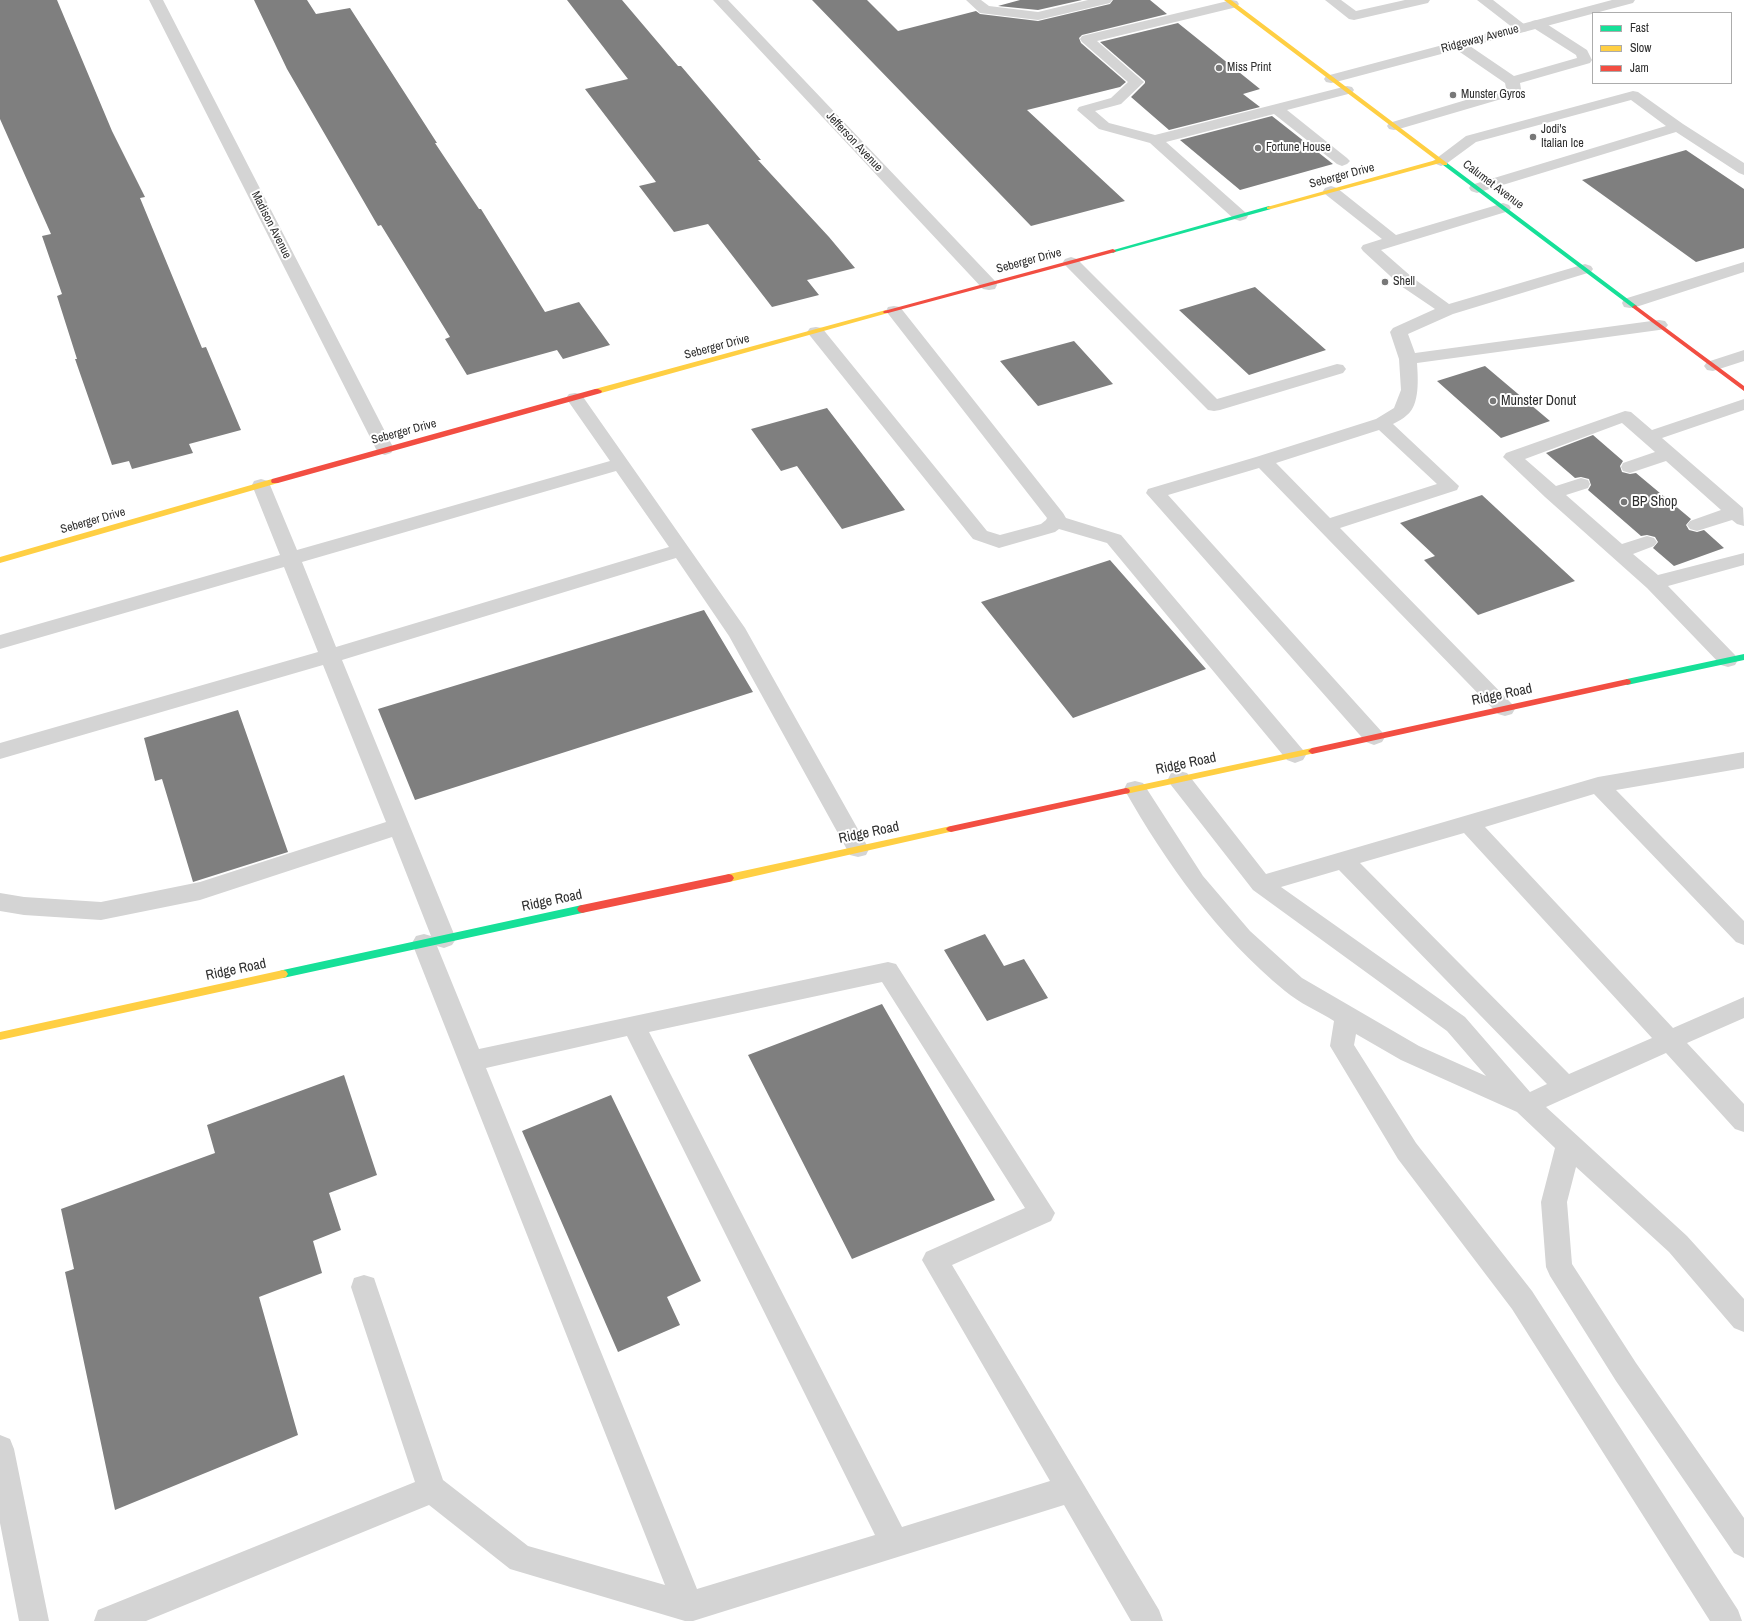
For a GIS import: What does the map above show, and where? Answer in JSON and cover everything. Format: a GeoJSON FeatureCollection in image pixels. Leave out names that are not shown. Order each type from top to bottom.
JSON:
{"type":"FeatureCollection","features":[{"type":"Feature","properties":{"kind":"main road","name":"Calumet Avenue"},"geometry":{"type":"LineString","coordinates":[[1230,2],[1744,389]]}},
{"type":"Feature","properties":{"kind":"main road","name":"Seberger Drive"},"geometry":{"type":"LineString","coordinates":[[0,560],[385,449],[1441,161]]}},
{"type":"Feature","properties":{"kind":"main road","name":"Ridge Road"},"geometry":{"type":"LineString","coordinates":[[0,1036],[1736,659]]}},
{"type":"Feature","properties":{"kind":"street","name":"Madison Avenue"},"geometry":{"type":"LineString","coordinates":[[156,0],[385,449]]}},
{"type":"Feature","properties":{"kind":"street","name":"Jefferson Avenue"},"geometry":{"type":"LineString","coordinates":[[720,0],[989,285]]}},
{"type":"Feature","properties":{"kind":"street"},"geometry":{"type":"LineString","coordinates":[[973,0],[984,10],[1038,16],[1105,0]]}},
{"type":"Feature","properties":{"kind":"street"},"geometry":{"type":"LineString","coordinates":[[1332,0],[1354,16],[1423,0]]}},
{"type":"Feature","properties":{"kind":"street"},"geometry":{"type":"LineString","coordinates":[[1351,0],[1358,5],[1380,0]]}},
{"type":"Feature","properties":{"kind":"street"},"geometry":{"type":"LineString","coordinates":[[1484,0],[1522,28]]}},
{"type":"Feature","properties":{"kind":"street","name":"Ridgeway Avenue"},"geometry":{"type":"LineString","coordinates":[[1332,79],[1628,0]]}},
{"type":"Feature","properties":{"kind":"street"},"geometry":{"type":"LineString","coordinates":[[1230,2],[1087,39],[1137,82],[1116,101],[1084,110],[1104,126],[1155,140],[1240,216]]}},
{"type":"Feature","properties":{"kind":"street"},"geometry":{"type":"LineString","coordinates":[[1512,81],[1585,60],[1582,53],[1537,24]]}},
{"type":"Feature","properties":{"kind":"street"},"geometry":{"type":"LineString","coordinates":[[1394,126],[1510,92],[1514,89],[1512,81],[1459,45]]}},
{"type":"Feature","properties":{"kind":"street"},"geometry":{"type":"LineString","coordinates":[[1155,140],[1347,90]]}},
{"type":"Feature","properties":{"kind":"street"},"geometry":{"type":"LineString","coordinates":[[1441,161],[1471,139],[1633,95],[1678,127],[1744,170]]}},
{"type":"Feature","properties":{"kind":"street"},"geometry":{"type":"LineString","coordinates":[[1277,109],[1342,161]]}},
{"type":"Feature","properties":{"kind":"street"},"geometry":{"type":"LineString","coordinates":[[1477,188],[1678,127]]}},
{"type":"Feature","properties":{"kind":"street"},"geometry":{"type":"LineString","coordinates":[[1330,191],[1393,240]]}},
{"type":"Feature","properties":{"kind":"street"},"geometry":{"type":"LineString","coordinates":[[1447,310],[1407,282],[1369,248],[1503,208]]}},
{"type":"Feature","properties":{"kind":"street"},"geometry":{"type":"LineString","coordinates":[[1071,262],[1214,406],[1337,369]]}},
{"type":"Feature","properties":{"kind":"street"},"geometry":{"type":"LineString","coordinates":[[1630,303],[1744,267]]}},
{"type":"Feature","properties":{"kind":"street"},"geometry":{"type":"LineString","coordinates":[[1374,737],[1155,494],[1382,423],[1402,411],[1410,390],[1408,359],[1400,332],[1447,310],[1585,269]]}},
{"type":"Feature","properties":{"kind":"street"},"geometry":{"type":"LineString","coordinates":[[894,311],[1056,517],[1056,522]]}},
{"type":"Feature","properties":{"kind":"street"},"geometry":{"type":"LineString","coordinates":[[1408,359],[1659,325]]}},
{"type":"Feature","properties":{"kind":"street"},"geometry":{"type":"LineString","coordinates":[[816,332],[980,535],[999,542],[1048,528],[1056,522]]}},
{"type":"Feature","properties":{"kind":"street"},"geometry":{"type":"LineString","coordinates":[[1713,366],[1744,355]]}},
{"type":"Feature","properties":{"kind":"street"},"geometry":{"type":"LineString","coordinates":[[576,398],[738,632],[858,850]]}},
{"type":"Feature","properties":{"kind":"street"},"geometry":{"type":"LineString","coordinates":[[1648,437],[1744,404]]}},
{"type":"Feature","properties":{"kind":"street"},"geometry":{"type":"LineString","coordinates":[[1736,659],[1654,583],[1512,457],[1625,416],[1740,516]]}},
{"type":"Feature","properties":{"kind":"street"},"geometry":{"type":"LineString","coordinates":[[1326,526],[1450,486],[1382,423]]}},
{"type":"Feature","properties":{"kind":"street"},"geometry":{"type":"LineString","coordinates":[[1630,467],[1668,454]]}},
{"type":"Feature","properties":{"kind":"street"},"geometry":{"type":"LineString","coordinates":[[1263,460],[1505,709]]}},
{"type":"Feature","properties":{"kind":"street"},"geometry":{"type":"LineString","coordinates":[[0,642],[621,464]]}},
{"type":"Feature","properties":{"kind":"street"},"geometry":{"type":"LineString","coordinates":[[1552,492],[1581,484]]}},
{"type":"Feature","properties":{"kind":"street"},"geometry":{"type":"LineString","coordinates":[[261,485],[398,827],[472,1061],[689,1607]]}},
{"type":"Feature","properties":{"kind":"street"},"geometry":{"type":"LineString","coordinates":[[1697,525],[1740,516]]}},
{"type":"Feature","properties":{"kind":"street"},"geometry":{"type":"LineString","coordinates":[[1056,522],[1114,539],[1295,755]]}},
{"type":"Feature","properties":{"kind":"street"},"geometry":{"type":"LineString","coordinates":[[1618,552],[1647,542]]}},
{"type":"Feature","properties":{"kind":"street"},"geometry":{"type":"LineString","coordinates":[[0,751],[330,656],[681,550]]}},
{"type":"Feature","properties":{"kind":"street"},"geometry":{"type":"LineString","coordinates":[[1654,583],[1744,559]]}},
{"type":"Feature","properties":{"kind":"street"},"geometry":{"type":"LineString","coordinates":[[1261,884],[1598,785],[1744,760]]}},
{"type":"Feature","properties":{"kind":"street"},"geometry":{"type":"LineString","coordinates":[[1180,779],[1261,884],[1456,1024],[1526,1105],[1678,1244],[1744,1320]]}},
{"type":"Feature","properties":{"kind":"street"},"geometry":{"type":"LineString","coordinates":[[1598,785],[1744,936]]}},
{"type":"Feature","properties":{"kind":"street"},"geometry":{"type":"LineString","coordinates":[[1135,789],[1196,882],[1242,937],[1294,985],[1410,1053],[1526,1105],[1744,1007]]}},
{"type":"Feature","properties":{"kind":"street"},"geometry":{"type":"LineString","coordinates":[[1468,823],[1744,1121]]}},
{"type":"Feature","properties":{"kind":"street"},"geometry":{"type":"LineString","coordinates":[[0,902],[24,906],[101,911],[200,891],[398,827]]}},
{"type":"Feature","properties":{"kind":"street"},"geometry":{"type":"LineString","coordinates":[[1343,860],[1566,1087]]}},
{"type":"Feature","properties":{"kind":"street"},"geometry":{"type":"LineString","coordinates":[[472,1061],[633,1025],[888,972],[1042,1213],[935,1260],[1148,1621]]}},
{"type":"Feature","properties":{"kind":"street"},"geometry":{"type":"LineString","coordinates":[[1347,1017],[1342,1046],[1403,1144],[1522,1300],[1727,1621]]}},
{"type":"Feature","properties":{"kind":"street"},"geometry":{"type":"LineString","coordinates":[[633,1025],[895,1544]]}},
{"type":"Feature","properties":{"kind":"street"},"geometry":{"type":"LineString","coordinates":[[1569,1144],[1554,1202],[1559,1267],[1626,1372],[1743,1544]]}},
{"type":"Feature","properties":{"kind":"street"},"geometry":{"type":"LineString","coordinates":[[364,1288],[432,1489],[520,1559],[689,1607],[1071,1489]]}},
{"type":"Feature","properties":{"kind":"street"},"geometry":{"type":"LineString","coordinates":[[0,1449],[34,1621]]}},
{"type":"Feature","properties":{"kind":"street"},"geometry":{"type":"LineString","coordinates":[[109,1621],[432,1489]]}},
{"type":"Feature","properties":{"kind":"building"},"geometry":{"type":"Polygon","coordinates":[[[0,0],[57,0],[112,131],[145,197],[140,198],[202,348],[206,347],[241,430],[189,444],[193,453],[132,469],[129,461],[112,465],[75,359],[77,359],[57,296],[62,294],[42,236],[51,234],[0,119],[0,0]]]}},
{"type":"Feature","properties":{"kind":"building"},"geometry":{"type":"Polygon","coordinates":[[[254,0],[307,0],[316,14],[350,8],[437,143],[435,143],[479,209],[481,209],[545,312],[579,302],[610,345],[563,359],[557,350],[467,375],[445,339],[450,337],[381,225],[378,226],[287,69],[254,0]]]}},
{"type":"Feature","properties":{"kind":"building"},"geometry":{"type":"Polygon","coordinates":[[[567,0],[622,0],[678,66],[681,66],[761,160],[758,160],[829,237],[855,268],[807,280],[819,295],[772,307],[708,224],[674,232],[639,186],[656,182],[585,89],[628,79],[567,0]]]}},
{"type":"Feature","properties":{"kind":"building"},"geometry":{"type":"Polygon","coordinates":[[[812,0],[867,0],[898,31],[976,11],[980,14],[1038,21],[1110,4],[1113,0],[1150,0],[1167,14],[1082,35],[1079,38],[1081,43],[1126,82],[1120,87],[1027,110],[1125,201],[1031,226],[812,0]]]}},
{"type":"Feature","properties":{"kind":"building"},"geometry":{"type":"Polygon","coordinates":[[[1020,0],[1082,0],[1038,10],[998,6],[1020,0]]]}},
{"type":"Feature","properties":{"kind":"building"},"geometry":{"type":"Polygon","coordinates":[[[1178,23],[1260,89],[1243,94],[1260,107],[1169,130],[1131,97],[1145,83],[1145,81],[1100,42],[1178,23]]]}},
{"type":"Feature","properties":{"kind":"building"},"geometry":{"type":"Polygon","coordinates":[[[1272,116],[1333,164],[1240,190],[1180,140],[1272,116]]]}},
{"type":"Feature","properties":{"kind":"building"},"geometry":{"type":"Polygon","coordinates":[[[1686,150],[1744,189],[1744,248],[1696,262],[1582,180],[1686,150]]]}},
{"type":"Feature","properties":{"kind":"building"},"geometry":{"type":"Polygon","coordinates":[[[1255,287],[1326,350],[1249,375],[1179,310],[1255,287]]]}},
{"type":"Feature","properties":{"kind":"building"},"geometry":{"type":"Polygon","coordinates":[[[1074,341],[1113,384],[1038,406],[1000,361],[1074,341]]]}},
{"type":"Feature","properties":{"kind":"building","name":"Munster Donut"},"geometry":{"type":"Polygon","coordinates":[[[1485,366],[1550,421],[1501,438],[1437,381],[1485,366]]]}},
{"type":"Feature","properties":{"kind":"building"},"geometry":{"type":"Polygon","coordinates":[[[827,408],[905,510],[842,529],[797,466],[781,471],[751,429],[827,408]]]}},
{"type":"Feature","properties":{"kind":"building"},"geometry":{"type":"Polygon","coordinates":[[[1593,435],[1623,461],[1620,466],[1622,472],[1630,474],[1636,473],[1691,519],[1686,525],[1689,530],[1697,532],[1704,530],[1724,548],[1674,566],[1653,548],[1658,542],[1655,537],[1647,535],[1641,536],[1588,490],[1591,485],[1589,479],[1581,477],[1575,478],[1546,453],[1593,435]]]}},
{"type":"Feature","properties":{"kind":"building"},"geometry":{"type":"Polygon","coordinates":[[[1482,495],[1575,581],[1478,615],[1424,560],[1435,556],[1400,523],[1482,495]]]}},
{"type":"Feature","properties":{"kind":"building"},"geometry":{"type":"Polygon","coordinates":[[[1110,560],[1206,669],[1073,718],[981,602],[1110,560]]]}},
{"type":"Feature","properties":{"kind":"building"},"geometry":{"type":"Polygon","coordinates":[[[704,610],[753,692],[415,800],[378,709],[704,610]]]}},
{"type":"Feature","properties":{"kind":"building"},"geometry":{"type":"Polygon","coordinates":[[[238,710],[288,852],[193,882],[162,779],[155,781],[144,738],[238,710]]]}},
{"type":"Feature","properties":{"kind":"building"},"geometry":{"type":"Polygon","coordinates":[[[985,934],[1004,966],[1024,959],[1048,998],[987,1021],[944,950],[985,934]]]}},
{"type":"Feature","properties":{"kind":"building"},"geometry":{"type":"Polygon","coordinates":[[[882,1004],[995,1200],[852,1259],[748,1055],[882,1004]]]}},
{"type":"Feature","properties":{"kind":"building"},"geometry":{"type":"Polygon","coordinates":[[[344,1075],[377,1175],[329,1193],[341,1230],[313,1241],[322,1273],[259,1297],[298,1435],[115,1510],[65,1272],[74,1269],[61,1209],[215,1153],[207,1125],[344,1075]]]}},
{"type":"Feature","properties":{"kind":"building"},"geometry":{"type":"Polygon","coordinates":[[[611,1095],[701,1281],[667,1297],[680,1325],[618,1352],[522,1131],[611,1095]]]}},
{"type":"Feature","properties":{"kind":"traffic: fast"},"geometry":{"type":"LineString","coordinates":[[1445,164],[1635,307]]}},
{"type":"Feature","properties":{"kind":"traffic: fast"},"geometry":{"type":"LineString","coordinates":[[1113,251],[1269,208]]}},
{"type":"Feature","properties":{"kind":"traffic: fast"},"geometry":{"type":"LineString","coordinates":[[1627,682],[1744,657]]}},
{"type":"Feature","properties":{"kind":"traffic: fast"},"geometry":{"type":"LineString","coordinates":[[283,974],[582,909]]}},
{"type":"Feature","properties":{"kind":"traffic: slow"},"geometry":{"type":"LineString","coordinates":[[1227,0],[1445,164]]}},
{"type":"Feature","properties":{"kind":"traffic: slow"},"geometry":{"type":"LineString","coordinates":[[1269,208],[1441,161]]}},
{"type":"Feature","properties":{"kind":"traffic: slow"},"geometry":{"type":"LineString","coordinates":[[598,391],[886,312]]}},
{"type":"Feature","properties":{"kind":"traffic: slow"},"geometry":{"type":"LineString","coordinates":[[0,560],[275,481]]}},
{"type":"Feature","properties":{"kind":"traffic: slow"},"geometry":{"type":"LineString","coordinates":[[1126,791],[1312,751]]}},
{"type":"Feature","properties":{"kind":"traffic: slow"},"geometry":{"type":"LineString","coordinates":[[729,878],[951,829]]}},
{"type":"Feature","properties":{"kind":"traffic: slow"},"geometry":{"type":"LineString","coordinates":[[0,1036],[283,974]]}},
{"type":"Feature","properties":{"kind":"traffic: jam"},"geometry":{"type":"LineString","coordinates":[[886,312],[1113,251]]}},
{"type":"Feature","properties":{"kind":"traffic: jam"},"geometry":{"type":"LineString","coordinates":[[1635,307],[1744,389]]}},
{"type":"Feature","properties":{"kind":"traffic: jam"},"geometry":{"type":"LineString","coordinates":[[275,481],[598,391]]}},
{"type":"Feature","properties":{"kind":"traffic: jam"},"geometry":{"type":"LineString","coordinates":[[1312,751],[1627,682]]}},
{"type":"Feature","properties":{"kind":"traffic: jam"},"geometry":{"type":"LineString","coordinates":[[951,829],[1126,791]]}},
{"type":"Feature","properties":{"kind":"traffic: jam"},"geometry":{"type":"LineString","coordinates":[[582,909],[729,878]]}},
{"type":"Feature","properties":{"kind":"place","name":"Miss Print"},"geometry":{"type":"Point","coordinates":[1219,68]}},
{"type":"Feature","properties":{"kind":"place","name":"Munster Gyros"},"geometry":{"type":"Point","coordinates":[1453,95]}},
{"type":"Feature","properties":{"kind":"place","name":"Jodi's Italian Ice"},"geometry":{"type":"Point","coordinates":[1533,137]}},
{"type":"Feature","properties":{"kind":"place","name":"Fortune House"},"geometry":{"type":"Point","coordinates":[1258,148]}},
{"type":"Feature","properties":{"kind":"place","name":"Shell"},"geometry":{"type":"Point","coordinates":[1385,282]}},
{"type":"Feature","properties":{"kind":"place","name":"Munster Donut"},"geometry":{"type":"Point","coordinates":[1493,401]}},
{"type":"Feature","properties":{"kind":"place","name":"BP Shop"},"geometry":{"type":"Point","coordinates":[1624,502]}}]}
